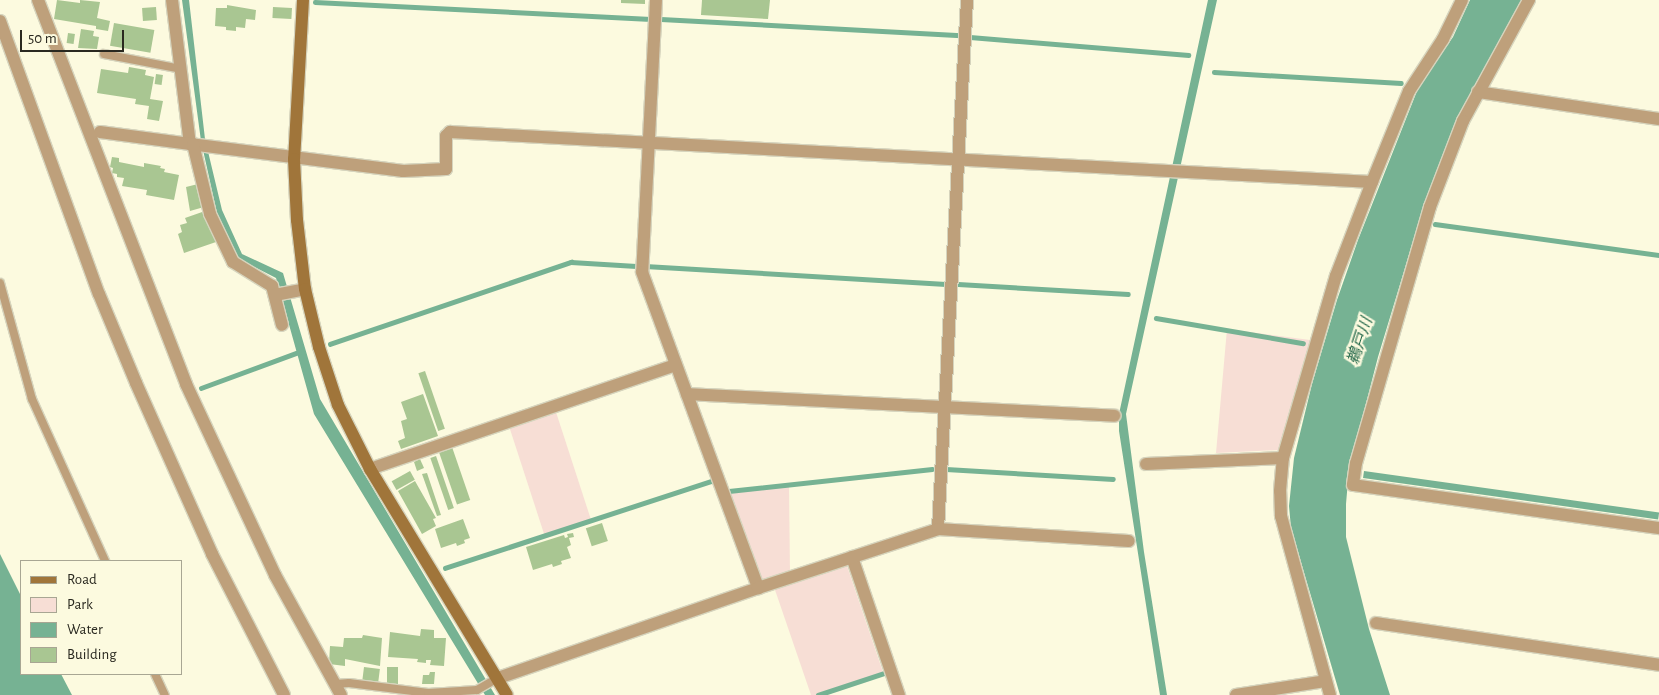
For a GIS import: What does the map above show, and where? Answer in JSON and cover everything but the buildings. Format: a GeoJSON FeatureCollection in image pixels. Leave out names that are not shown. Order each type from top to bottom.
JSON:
{"type":"FeatureCollection","features":[{"type":"Feature","properties":{"kind":"street"},"geometry":{"type":"LineString","coordinates":[[38,0],[186,384],[275,575],[338,690]]}},
{"type":"Feature","properties":{"kind":"street"},"geometry":{"type":"LineString","coordinates":[[172,0],[193,144],[210,214],[233,262],[272,286],[277,295],[282,325]]}},
{"type":"Feature","properties":{"kind":"street"},"geometry":{"type":"LineString","coordinates":[[303,0],[294,159],[299,290],[338,404],[370,469],[507,695]]}},
{"type":"Feature","properties":{"kind":"street"},"geometry":{"type":"LineString","coordinates":[[656,0],[642,272],[758,588]]}},
{"type":"Feature","properties":{"kind":"street"},"geometry":{"type":"LineString","coordinates":[[938,529],[968,0]]}},
{"type":"Feature","properties":{"kind":"street"},"geometry":{"type":"LineString","coordinates":[[1330,695],[1281,516],[1280,491],[1284,458],[1336,276],[1372,182],[1409,91],[1443,39],[1462,0]]}},
{"type":"Feature","properties":{"kind":"street"},"geometry":{"type":"LineString","coordinates":[[1529,0],[1463,122],[1430,207],[1356,463],[1353,485],[1659,528]]}},
{"type":"Feature","properties":{"kind":"street"},"geometry":{"type":"LineString","coordinates":[[0,21],[99,294],[136,383],[212,554],[284,695]]}},
{"type":"Feature","properties":{"kind":"street"},"geometry":{"type":"LineString","coordinates":[[1478,92],[1659,119]]}},
{"type":"Feature","properties":{"kind":"street"},"geometry":{"type":"LineString","coordinates":[[100,132],[294,159],[403,171],[446,169],[446,136],[450,132],[959,158],[1372,182]]}},
{"type":"Feature","properties":{"kind":"street"},"geometry":{"type":"LineString","coordinates":[[277,295],[299,290]]}},
{"type":"Feature","properties":{"kind":"street"},"geometry":{"type":"LineString","coordinates":[[370,469],[676,365]]}},
{"type":"Feature","properties":{"kind":"street"},"geometry":{"type":"LineString","coordinates":[[687,394],[1114,416]]}},
{"type":"Feature","properties":{"kind":"street"},"geometry":{"type":"LineString","coordinates":[[1146,464],[1284,458]]}},
{"type":"Feature","properties":{"kind":"street"},"geometry":{"type":"LineString","coordinates":[[498,678],[758,588],[938,529],[1129,541]]}},
{"type":"Feature","properties":{"kind":"street"},"geometry":{"type":"LineString","coordinates":[[852,557],[899,695]]}},
{"type":"Feature","properties":{"kind":"street"},"geometry":{"type":"LineString","coordinates":[[1376,623],[1659,665]]}},
{"type":"Feature","properties":{"kind":"street"},"geometry":{"type":"LineString","coordinates":[[1236,695],[1325,681]]}},
{"type":"Feature","properties":{"kind":"lane"},"geometry":{"type":"LineString","coordinates":[[104,54],[181,69]]}},
{"type":"Feature","properties":{"kind":"lane"},"geometry":{"type":"LineString","coordinates":[[0,283],[32,399],[105,560]]}},
{"type":"Feature","properties":{"kind":"lane"},"geometry":{"type":"LineString","coordinates":[[156,675],[165,695]]}},
{"type":"Feature","properties":{"kind":"lane"},"geometry":{"type":"LineString","coordinates":[[338,690],[349,683],[428,693],[477,690],[498,678]]}},
{"type":"Feature","properties":{"kind":"green space"},"geometry":{"type":"Polygon","coordinates":[[[1227,329],[1310,340],[1279,450],[1216,453],[1227,329]]]}},
{"type":"Feature","properties":{"kind":"green space"},"geometry":{"type":"Polygon","coordinates":[[[555,409],[591,520],[545,535],[508,424],[555,409]]]}},
{"type":"Feature","properties":{"kind":"green space"},"geometry":{"type":"Polygon","coordinates":[[[789,486],[790,574],[761,582],[728,494],[789,486]]]}},
{"type":"Feature","properties":{"kind":"green space"},"geometry":{"type":"Polygon","coordinates":[[[846,563],[884,675],[826,695],[811,695],[774,587],[846,563]]]}},
{"type":"Feature","properties":{"kind":"water"},"geometry":{"type":"Polygon","coordinates":[[[182,0],[189,0],[205,139],[222,210],[242,254],[283,273],[320,399],[495,695],[485,695],[314,414],[276,278],[237,258],[217,213],[201,141],[182,0]]]}},
{"type":"Feature","properties":{"kind":"water"},"geometry":{"type":"Polygon","coordinates":[[[1208,0],[1217,0],[1126,414],[1144,552],[1167,695],[1160,695],[1119,431],[1119,414],[1208,0]]]}},
{"type":"Feature","properties":{"kind":"water","name":"鵜戸川"},"geometry":{"type":"Polygon","coordinates":[[[1470,0],[1524,0],[1424,205],[1378,357],[1349,469],[1346,537],[1369,629],[1390,695],[1340,695],[1291,528],[1289,506],[1294,458],[1312,384],[1337,300],[1358,240],[1419,86],[1453,37],[1470,0]]]}},
{"type":"Feature","properties":{"kind":"water"},"geometry":{"type":"Polygon","coordinates":[[[1364,471],[1659,512],[1658,519],[1363,478],[1364,471]]]}},
{"type":"Feature","properties":{"kind":"water"},"geometry":{"type":"Polygon","coordinates":[[[0,554],[20,594],[20,675],[62,675],[72,695],[0,695],[0,554]]]}},
{"type":"Feature","properties":{"kind":"waterway"},"geometry":{"type":"LineString","coordinates":[[315,2],[651,19]]}},
{"type":"Feature","properties":{"kind":"waterway"},"geometry":{"type":"LineString","coordinates":[[661,19],[961,35]]}},
{"type":"Feature","properties":{"kind":"waterway"},"geometry":{"type":"LineString","coordinates":[[970,37],[1188,55]]}},
{"type":"Feature","properties":{"kind":"waterway"},"geometry":{"type":"LineString","coordinates":[[1214,72],[1401,83]]}},
{"type":"Feature","properties":{"kind":"waterway"},"geometry":{"type":"LineString","coordinates":[[1435,224],[1659,255]]}},
{"type":"Feature","properties":{"kind":"waterway"},"geometry":{"type":"LineString","coordinates":[[330,344],[571,262],[636,266]]}},
{"type":"Feature","properties":{"kind":"waterway"},"geometry":{"type":"LineString","coordinates":[[645,266],[945,284]]}},
{"type":"Feature","properties":{"kind":"waterway"},"geometry":{"type":"LineString","coordinates":[[958,284],[1128,294]]}},
{"type":"Feature","properties":{"kind":"waterway"},"geometry":{"type":"LineString","coordinates":[[1156,318],[1303,343]]}},
{"type":"Feature","properties":{"kind":"waterway"},"geometry":{"type":"LineString","coordinates":[[201,388],[299,352]]}},
{"type":"Feature","properties":{"kind":"waterway"},"geometry":{"type":"LineString","coordinates":[[729,491],[932,469]]}},
{"type":"Feature","properties":{"kind":"waterway"},"geometry":{"type":"LineString","coordinates":[[946,469],[1113,479]]}},
{"type":"Feature","properties":{"kind":"waterway"},"geometry":{"type":"LineString","coordinates":[[445,568],[711,481]]}},
{"type":"Feature","properties":{"kind":"waterway"},"geometry":{"type":"LineString","coordinates":[[818,695],[887,672]]}}]}
